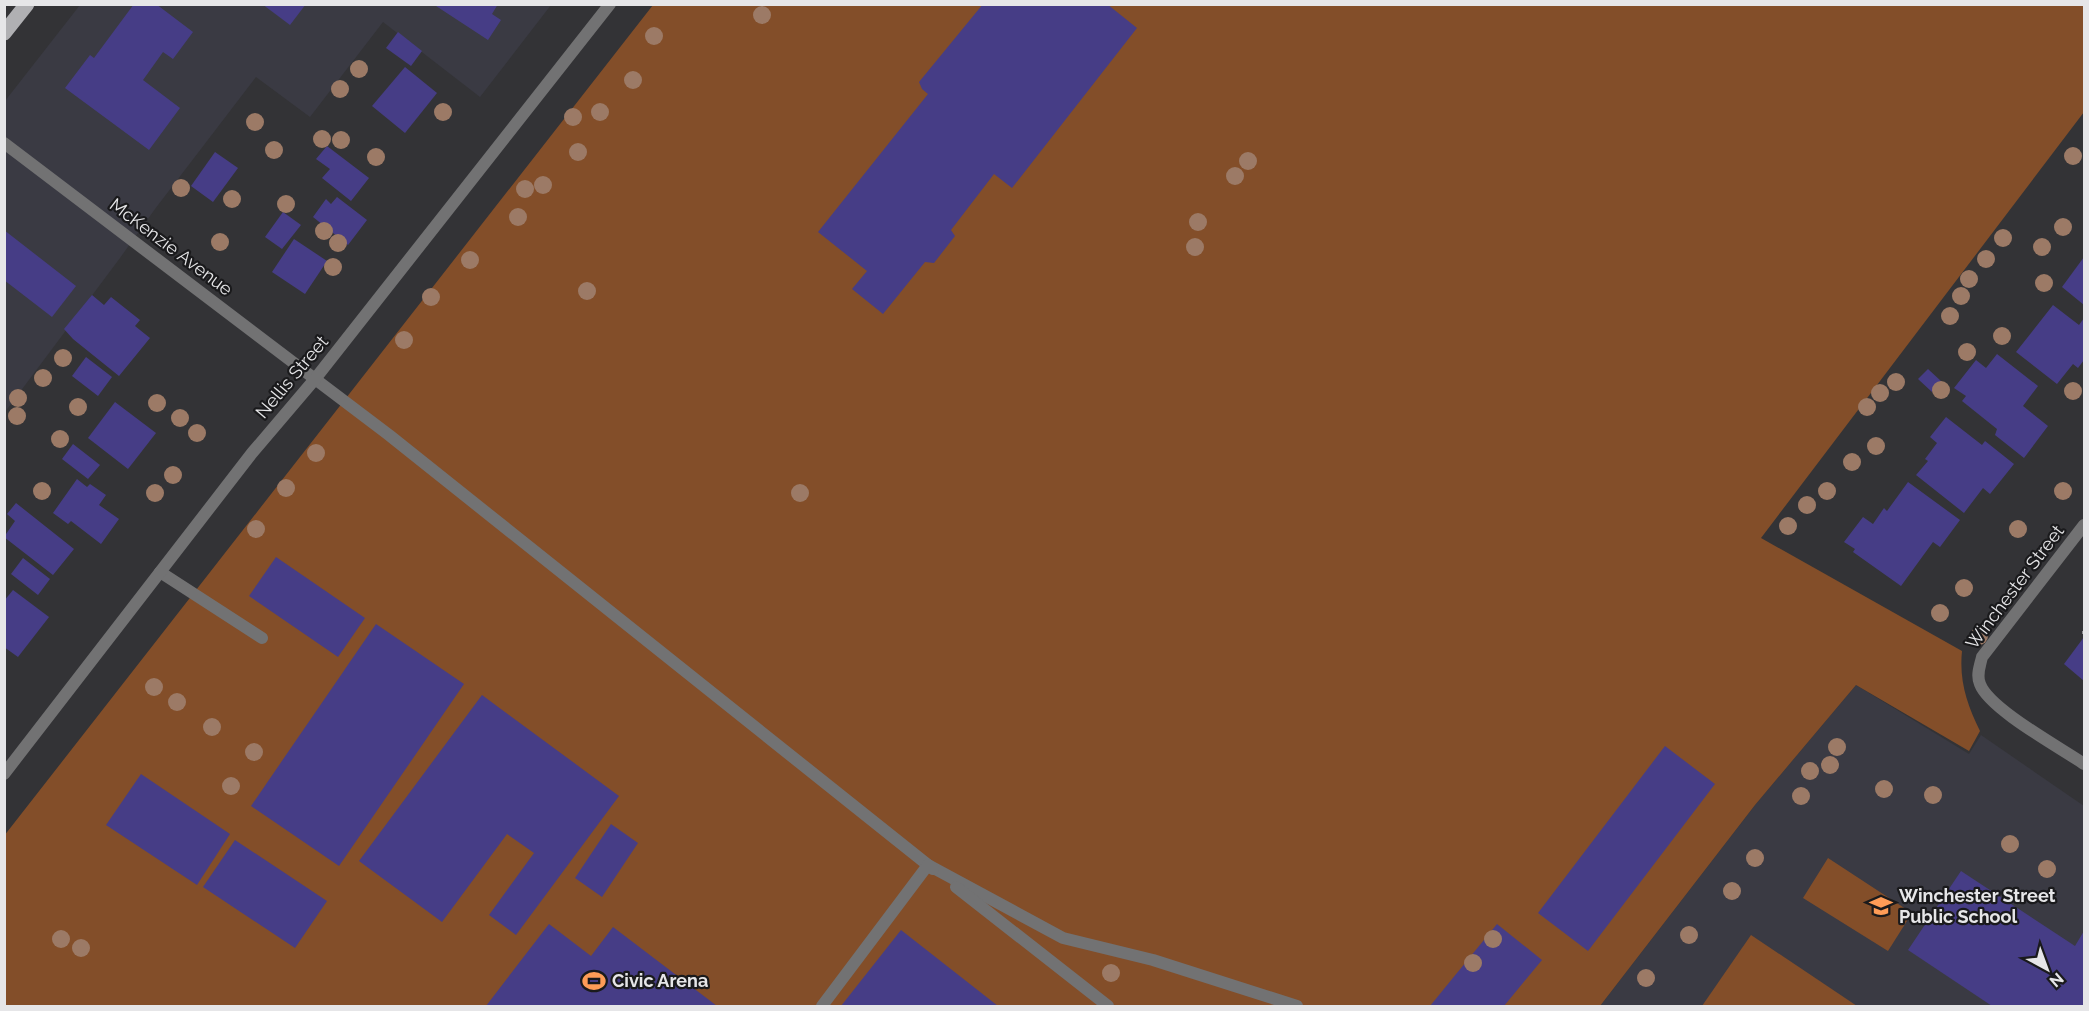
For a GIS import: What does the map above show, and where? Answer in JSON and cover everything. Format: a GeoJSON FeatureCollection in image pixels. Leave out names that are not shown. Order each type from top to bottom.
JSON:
{"type":"FeatureCollection","features":[{"type":"Feature","properties":{"kind":"main road"},"geometry":{"type":"LineString","coordinates":[[4,33],[27,4]]}},
{"type":"Feature","properties":{"kind":"street","name":"Nellis Street"},"geometry":{"type":"LineString","coordinates":[[4,774],[252,453],[315,380],[610,4]]}},
{"type":"Feature","properties":{"kind":"street","name":"McKenzie Avenue"},"geometry":{"type":"LineString","coordinates":[[4,143],[398,442],[928,865]]}},
{"type":"Feature","properties":{"kind":"street","name":"Winchester Street"},"geometry":{"type":"LineString","coordinates":[[2085,525],[1982,657],[1978,673],[1980,685],[1992,701],[2085,764]]}},
{"type":"Feature","properties":{"kind":"street"},"geometry":{"type":"LineString","coordinates":[[160,572],[262,638]]}},
{"type":"Feature","properties":{"kind":"street"},"geometry":{"type":"LineString","coordinates":[[822,1006],[928,865]]}},
{"type":"Feature","properties":{"kind":"street"},"geometry":{"type":"LineString","coordinates":[[928,865],[1108,1006]]}},
{"type":"Feature","properties":{"kind":"street"},"geometry":{"type":"LineString","coordinates":[[928,865],[1063,938],[1153,960],[1297,1006]]}},
{"type":"Feature","properties":{"kind":"shaded area"},"geometry":{"type":"Polygon","coordinates":[[[80,5],[551,5],[480,97],[383,22],[310,117],[256,77],[5,412],[5,101],[80,5]]]}},
{"type":"Feature","properties":{"kind":"shaded area"},"geometry":{"type":"Polygon","coordinates":[[[653,5],[2084,5],[2084,112],[1761,538],[1962,651],[1961,662],[1965,692],[1980,731],[1969,751],[1856,685],[1755,805],[1600,1006],[5,1006],[4,836],[653,5]]]}},
{"type":"Feature","properties":{"kind":"shaded area","name":"Winchester Street Public School"},"geometry":{"type":"Polygon","coordinates":[[[1856,685],[1969,754],[1981,735],[2084,806],[2084,1006],[1600,1006],[1755,805],[1856,685]]]}},
{"type":"Feature","properties":{"kind":"shaded area"},"geometry":{"type":"Polygon","coordinates":[[[1828,858],[1912,913],[1888,951],[1803,898],[1828,858]]]}},
{"type":"Feature","properties":{"kind":"shaded area"},"geometry":{"type":"Polygon","coordinates":[[[1751,935],[1857,1006],[1702,1006],[1751,935]]]}},
{"type":"Feature","properties":{"kind":"building"},"geometry":{"type":"Polygon","coordinates":[[[134,4],[156,4],[193,32],[173,59],[163,52],[143,80],[180,108],[149,150],[65,88],[90,55],[94,58],[134,4]]]}},
{"type":"Feature","properties":{"kind":"building"},"geometry":{"type":"Polygon","coordinates":[[[262,4],[306,4],[290,25],[262,4]]]}},
{"type":"Feature","properties":{"kind":"building"},"geometry":{"type":"Polygon","coordinates":[[[433,4],[498,4],[492,14],[501,20],[488,40],[433,4]]]}},
{"type":"Feature","properties":{"kind":"building"},"geometry":{"type":"Polygon","coordinates":[[[983,4],[1107,4],[1137,28],[1012,188],[994,174],[951,230],[955,236],[934,263],[925,262],[883,314],[852,289],[867,271],[818,232],[928,94],[919,82],[983,4]]]}},
{"type":"Feature","properties":{"kind":"building"},"geometry":{"type":"Polygon","coordinates":[[[398,32],[422,51],[411,66],[386,48],[398,32]]]}},
{"type":"Feature","properties":{"kind":"building"},"geometry":{"type":"Polygon","coordinates":[[[405,67],[437,93],[405,133],[372,106],[405,67]]]}},
{"type":"Feature","properties":{"kind":"building"},"geometry":{"type":"Polygon","coordinates":[[[327,146],[369,178],[351,201],[322,178],[330,169],[316,159],[327,146]]]}},
{"type":"Feature","properties":{"kind":"building"},"geometry":{"type":"Polygon","coordinates":[[[215,152],[238,168],[213,202],[191,186],[215,152]]]}},
{"type":"Feature","properties":{"kind":"building"},"geometry":{"type":"Polygon","coordinates":[[[337,197],[367,220],[348,245],[313,217],[326,199],[331,204],[337,197]]]}},
{"type":"Feature","properties":{"kind":"building"},"geometry":{"type":"Polygon","coordinates":[[[283,212],[301,225],[282,249],[265,237],[283,212]]]}},
{"type":"Feature","properties":{"kind":"building"},"geometry":{"type":"Polygon","coordinates":[[[4,230],[76,286],[52,317],[4,280],[4,230]]]}},
{"type":"Feature","properties":{"kind":"building"},"geometry":{"type":"Polygon","coordinates":[[[294,239],[327,261],[305,294],[272,272],[294,239]]]}},
{"type":"Feature","properties":{"kind":"building"},"geometry":{"type":"Polygon","coordinates":[[[2084,257],[2084,305],[2062,287],[2084,257]]]}},
{"type":"Feature","properties":{"kind":"building"},"geometry":{"type":"Polygon","coordinates":[[[92,295],[104,305],[111,297],[140,320],[135,326],[150,338],[119,376],[64,329],[92,295]]]}},
{"type":"Feature","properties":{"kind":"building"},"geometry":{"type":"Polygon","coordinates":[[[2053,305],[2079,325],[2084,318],[2084,360],[2078,368],[2073,364],[2057,384],[2016,352],[2053,305]]]}},
{"type":"Feature","properties":{"kind":"building"},"geometry":{"type":"Polygon","coordinates":[[[1997,354],[2038,386],[2023,406],[2048,426],[2024,458],[1995,435],[1997,429],[1962,401],[1966,396],[1954,388],[1976,360],[1986,368],[1997,354]]]}},
{"type":"Feature","properties":{"kind":"building"},"geometry":{"type":"Polygon","coordinates":[[[86,357],[112,377],[98,396],[72,376],[86,357]]]}},
{"type":"Feature","properties":{"kind":"building"},"geometry":{"type":"Polygon","coordinates":[[[1928,369],[1942,382],[1932,392],[1918,379],[1928,369]]]}},
{"type":"Feature","properties":{"kind":"building"},"geometry":{"type":"Polygon","coordinates":[[[115,402],[156,433],[128,469],[88,438],[115,402]]]}},
{"type":"Feature","properties":{"kind":"building"},"geometry":{"type":"Polygon","coordinates":[[[1946,417],[1982,445],[1985,441],[2014,464],[1990,494],[1983,488],[1964,513],[1916,475],[1928,461],[1925,459],[1937,443],[1930,437],[1946,417]]]}},
{"type":"Feature","properties":{"kind":"building"},"geometry":{"type":"Polygon","coordinates":[[[73,444],[100,465],[88,479],[62,459],[73,444]]]}},
{"type":"Feature","properties":{"kind":"building"},"geometry":{"type":"Polygon","coordinates":[[[77,479],[87,487],[90,484],[106,495],[99,505],[119,519],[101,544],[71,521],[68,524],[53,513],[77,479]]]}},
{"type":"Feature","properties":{"kind":"building"},"geometry":{"type":"Polygon","coordinates":[[[1908,482],[1960,520],[1940,547],[1933,542],[1901,586],[1853,552],[1855,549],[1844,542],[1863,517],[1873,524],[1884,508],[1887,511],[1908,482]]]}},
{"type":"Feature","properties":{"kind":"building"},"geometry":{"type":"Polygon","coordinates":[[[16,503],[74,549],[53,575],[4,537],[15,521],[7,514],[16,503]]]}},
{"type":"Feature","properties":{"kind":"building"},"geometry":{"type":"Polygon","coordinates":[[[276,557],[365,618],[338,657],[249,596],[276,557]]]}},
{"type":"Feature","properties":{"kind":"building"},"geometry":{"type":"Polygon","coordinates":[[[23,558],[50,579],[38,595],[11,574],[23,558]]]}},
{"type":"Feature","properties":{"kind":"building"},"geometry":{"type":"Polygon","coordinates":[[[13,590],[49,617],[18,657],[4,647],[4,601],[13,590]]]}},
{"type":"Feature","properties":{"kind":"building"},"geometry":{"type":"Polygon","coordinates":[[[376,624],[464,684],[339,866],[251,806],[376,624]]]}},
{"type":"Feature","properties":{"kind":"building"},"geometry":{"type":"Polygon","coordinates":[[[2084,637],[2084,681],[2064,664],[2084,637]]]}},
{"type":"Feature","properties":{"kind":"building"},"geometry":{"type":"Polygon","coordinates":[[[482,695],[619,796],[516,935],[489,915],[534,853],[507,834],[442,922],[359,861],[482,695]]]}},
{"type":"Feature","properties":{"kind":"building"},"geometry":{"type":"Polygon","coordinates":[[[1665,746],[1715,784],[1588,951],[1538,913],[1665,746]]]}},
{"type":"Feature","properties":{"kind":"building"},"geometry":{"type":"Polygon","coordinates":[[[141,774],[230,834],[197,885],[106,825],[141,774]]]}},
{"type":"Feature","properties":{"kind":"building"},"geometry":{"type":"Polygon","coordinates":[[[611,824],[638,843],[602,897],[575,878],[611,824]]]}},
{"type":"Feature","properties":{"kind":"building"},"geometry":{"type":"Polygon","coordinates":[[[235,840],[327,901],[295,948],[203,887],[235,840]]]}},
{"type":"Feature","properties":{"kind":"building","name":"Winchester Street Public School"},"geometry":{"type":"Polygon","coordinates":[[[1961,871],[2075,946],[2084,931],[2084,1006],[1992,1006],[1908,950],[1961,871]]]}},
{"type":"Feature","properties":{"kind":"building","name":"Civic Arena"},"geometry":{"type":"Polygon","coordinates":[[[549,924],[591,956],[613,927],[717,1006],[486,1006],[549,924]]]}},
{"type":"Feature","properties":{"kind":"building"},"geometry":{"type":"Polygon","coordinates":[[[1497,924],[1542,960],[1504,1006],[1430,1006],[1497,924]]]}},
{"type":"Feature","properties":{"kind":"building"},"geometry":{"type":"Polygon","coordinates":[[[901,930],[998,1006],[841,1006],[901,930]]]}},
{"type":"Feature","properties":{"kind":"place","name":"Winchester Street Public School"},"geometry":{"type":"Point","coordinates":[1881,906]}},
{"type":"Feature","properties":{"kind":"place","name":"Civic Arena"},"geometry":{"type":"Point","coordinates":[594,981]}}]}
